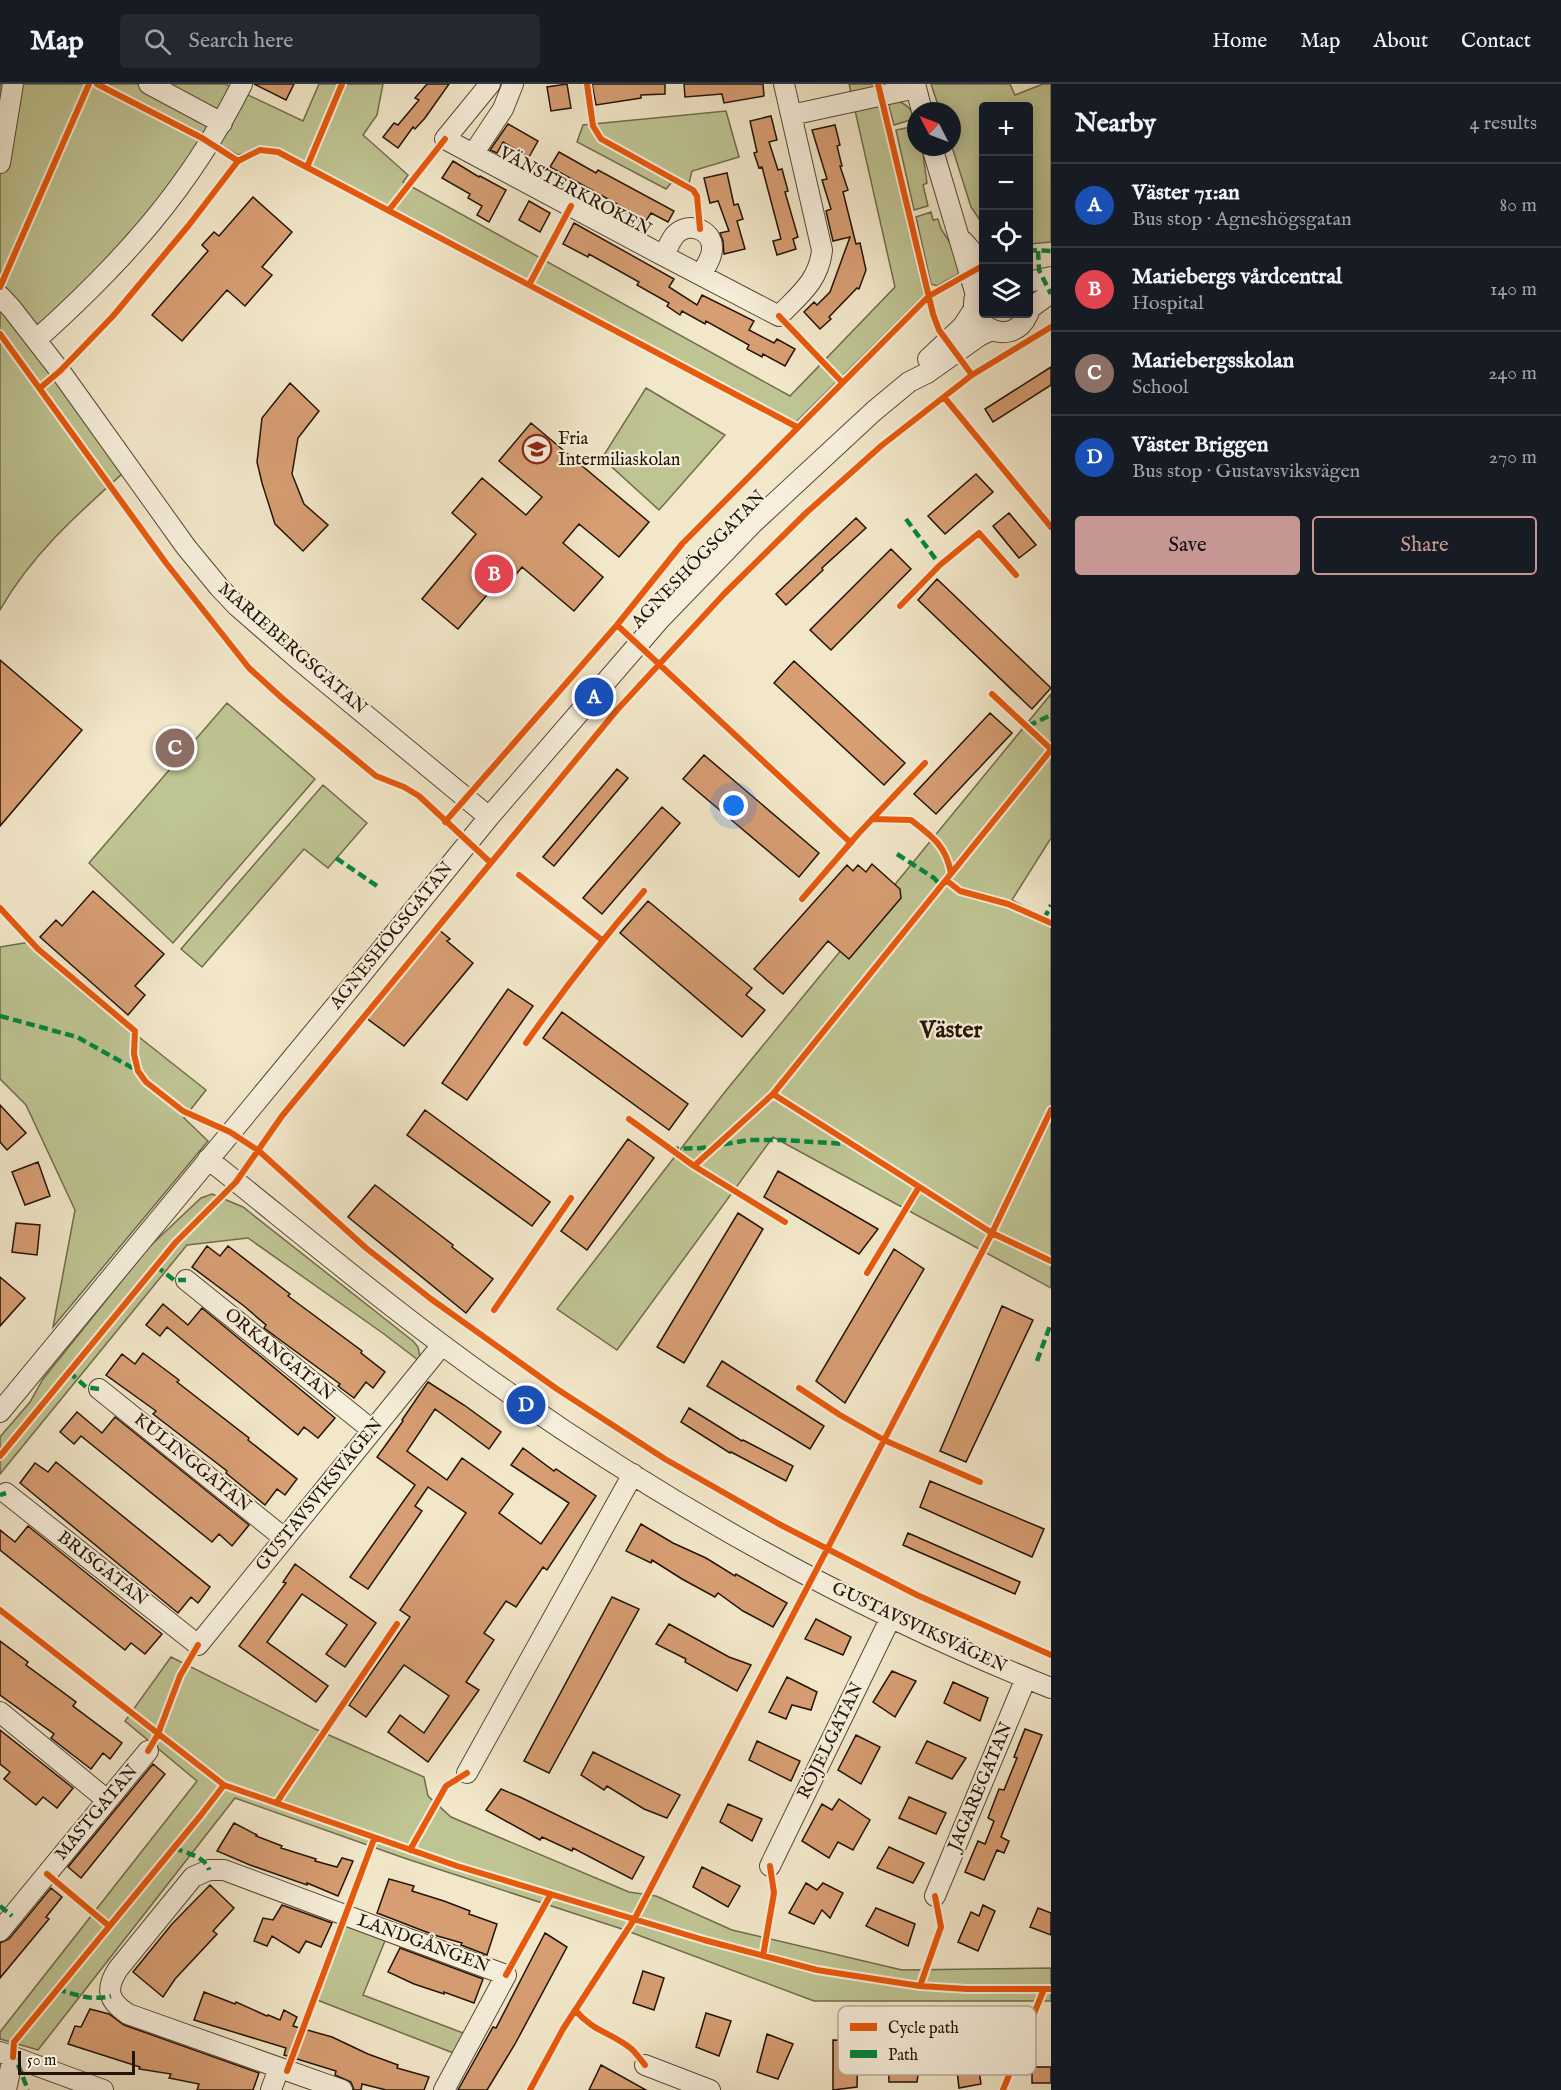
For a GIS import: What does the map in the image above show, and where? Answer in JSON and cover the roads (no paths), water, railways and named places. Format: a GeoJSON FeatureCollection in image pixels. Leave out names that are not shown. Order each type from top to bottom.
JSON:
{"type":"FeatureCollection","features":[{"type":"Feature","properties":{"kind":"street"},"geometry":{"type":"LineString","coordinates":[[0,163],[13,84]]}},
{"type":"Feature","properties":{"kind":"street"},"geometry":{"type":"LineString","coordinates":[[149,84],[222,123]]}},
{"type":"Feature","properties":{"kind":"street"},"geometry":{"type":"LineString","coordinates":[[36,340],[87,295],[125,255],[184,183],[222,123],[242,84]]}},
{"type":"Feature","properties":{"kind":"street","name":"VÄNSTERKROKEN"},"geometry":{"type":"LineString","coordinates":[[490,84],[445,140],[779,316],[814,279],[822,250],[784,84]]}},
{"type":"Feature","properties":{"kind":"street","name":"VÄNSTERKROKEN"},"geometry":{"type":"LineString","coordinates":[[473,154],[503,109],[513,84]]}},
{"type":"Feature","properties":{"kind":"street"},"geometry":{"type":"LineString","coordinates":[[791,115],[915,86],[919,102]]}},
{"type":"Feature","properties":{"kind":"street"},"geometry":{"type":"LineString","coordinates":[[935,156],[960,237],[968,273],[978,296],[980,322],[992,330]]}},
{"type":"Feature","properties":{"kind":"street","name":"VÄNSTERKROKEN"},"geometry":{"type":"LineString","coordinates":[[663,256],[674,236],[681,230],[691,227],[700,229],[708,235],[712,243],[712,252],[701,275]]}},
{"type":"Feature","properties":{"kind":"street"},"geometry":{"type":"LineString","coordinates":[[960,237],[983,264]]}},
{"type":"Feature","properties":{"kind":"street"},"geometry":{"type":"LineString","coordinates":[[1033,281],[1051,277]]}},
{"type":"Feature","properties":{"kind":"street","name":"AGNESHÖGSGATAN"},"geometry":{"type":"LineString","coordinates":[[1033,305],[1051,293]]}},
{"type":"Feature","properties":{"kind":"street","name":"MARIEBERGSGATAN"},"geometry":{"type":"LineString","coordinates":[[0,296],[36,340],[186,547],[219,587],[237,606],[292,653],[489,817]]}},
{"type":"Feature","properties":{"kind":"street","name":"AGNESHÖGSGATAN"},"geometry":{"type":"LineString","coordinates":[[909,382],[920,366],[963,326],[978,296]]}},
{"type":"Feature","properties":{"kind":"street","name":"AGNESHÖGSGATAN"},"geometry":{"type":"LineString","coordinates":[[0,1412],[489,817],[654,627],[714,562],[833,447],[909,382],[927,373],[979,336],[992,330],[1006,332],[1013,330],[1024,322],[1025,318]]}},
{"type":"Feature","properties":{"kind":"street","name":"GUSTAVSVIKSVÄGEN"},"geometry":{"type":"LineString","coordinates":[[208,1159],[327,1256],[442,1345],[509,1393],[633,1474],[755,1546],[891,1617],[1051,1688]]}},
{"type":"Feature","properties":{"kind":"street","name":"ORKANGATAN"},"geometry":{"type":"LineString","coordinates":[[186,1280],[372,1430]]}},
{"type":"Feature","properties":{"kind":"street","name":"GUSTAVSVIKSVÄGEN"},"geometry":{"type":"LineString","coordinates":[[198,1645],[442,1345]]}},
{"type":"Feature","properties":{"kind":"street","name":"KULINGGATAN"},"geometry":{"type":"LineString","coordinates":[[99,1389],[284,1538]]}},
{"type":"Feature","properties":{"kind":"street"},"geometry":{"type":"LineString","coordinates":[[467,1773],[633,1474]]}},
{"type":"Feature","properties":{"kind":"street","name":"BRISGATAN"},"geometry":{"type":"LineString","coordinates":[[6,1493],[198,1645]]}},
{"type":"Feature","properties":{"kind":"street","name":"RÖJELGATAN"},"geometry":{"type":"LineString","coordinates":[[771,1866],[891,1617]]}},
{"type":"Feature","properties":{"kind":"street","name":"JAGAREGATAN"},"geometry":{"type":"LineString","coordinates":[[935,1896],[1026,1678]]}},
{"type":"Feature","properties":{"kind":"street"},"geometry":{"type":"LineString","coordinates":[[0,1712],[107,1800]]}},
{"type":"Feature","properties":{"kind":"street","name":"MASTGATAN"},"geometry":{"type":"LineString","coordinates":[[0,1931],[148,1751]]}},
{"type":"Feature","properties":{"kind":"street","name":"LANDGÅNGEN"},"geometry":{"type":"LineString","coordinates":[[342,2090],[128,2014],[117,2007],[112,2000],[110,1984],[118,1969],[193,1877],[203,1872],[224,1870],[507,1975],[444,2090]]}},
{"type":"Feature","properties":{"kind":"street"},"geometry":{"type":"LineString","coordinates":[[6,2090],[7,2054],[103,2090]]}},
{"type":"Feature","properties":{"kind":"street"},"geometry":{"type":"LineString","coordinates":[[645,2065],[710,2090]]}},
{"type":"Feature","properties":{"kind":"street"},"geometry":{"type":"LineString","coordinates":[[271,2090],[279,2068]]}},
{"type":"Feature","properties":{"kind":"place","name":"Fria Intermiliaskolan"},"geometry":{"type":"Point","coordinates":[537,449]}},
{"type":"Feature","properties":{"kind":"place","name":"Mariebergs vårdcentral"},"geometry":{"type":"Point","coordinates":[494,574]}},
{"type":"Feature","properties":{"kind":"place","name":"Väster 71:an"},"geometry":{"type":"Point","coordinates":[594,697]}},
{"type":"Feature","properties":{"kind":"place","name":"Mariebergsskolan"},"geometry":{"type":"Point","coordinates":[175,748]}},
{"type":"Feature","properties":{"kind":"place","name":"Väster Briggen"},"geometry":{"type":"Point","coordinates":[526,1405]}},
{"type":"Feature","properties":{"kind":"district","name":"Väster"},"geometry":{"type":"Point","coordinates":[951,1030]}}]}
